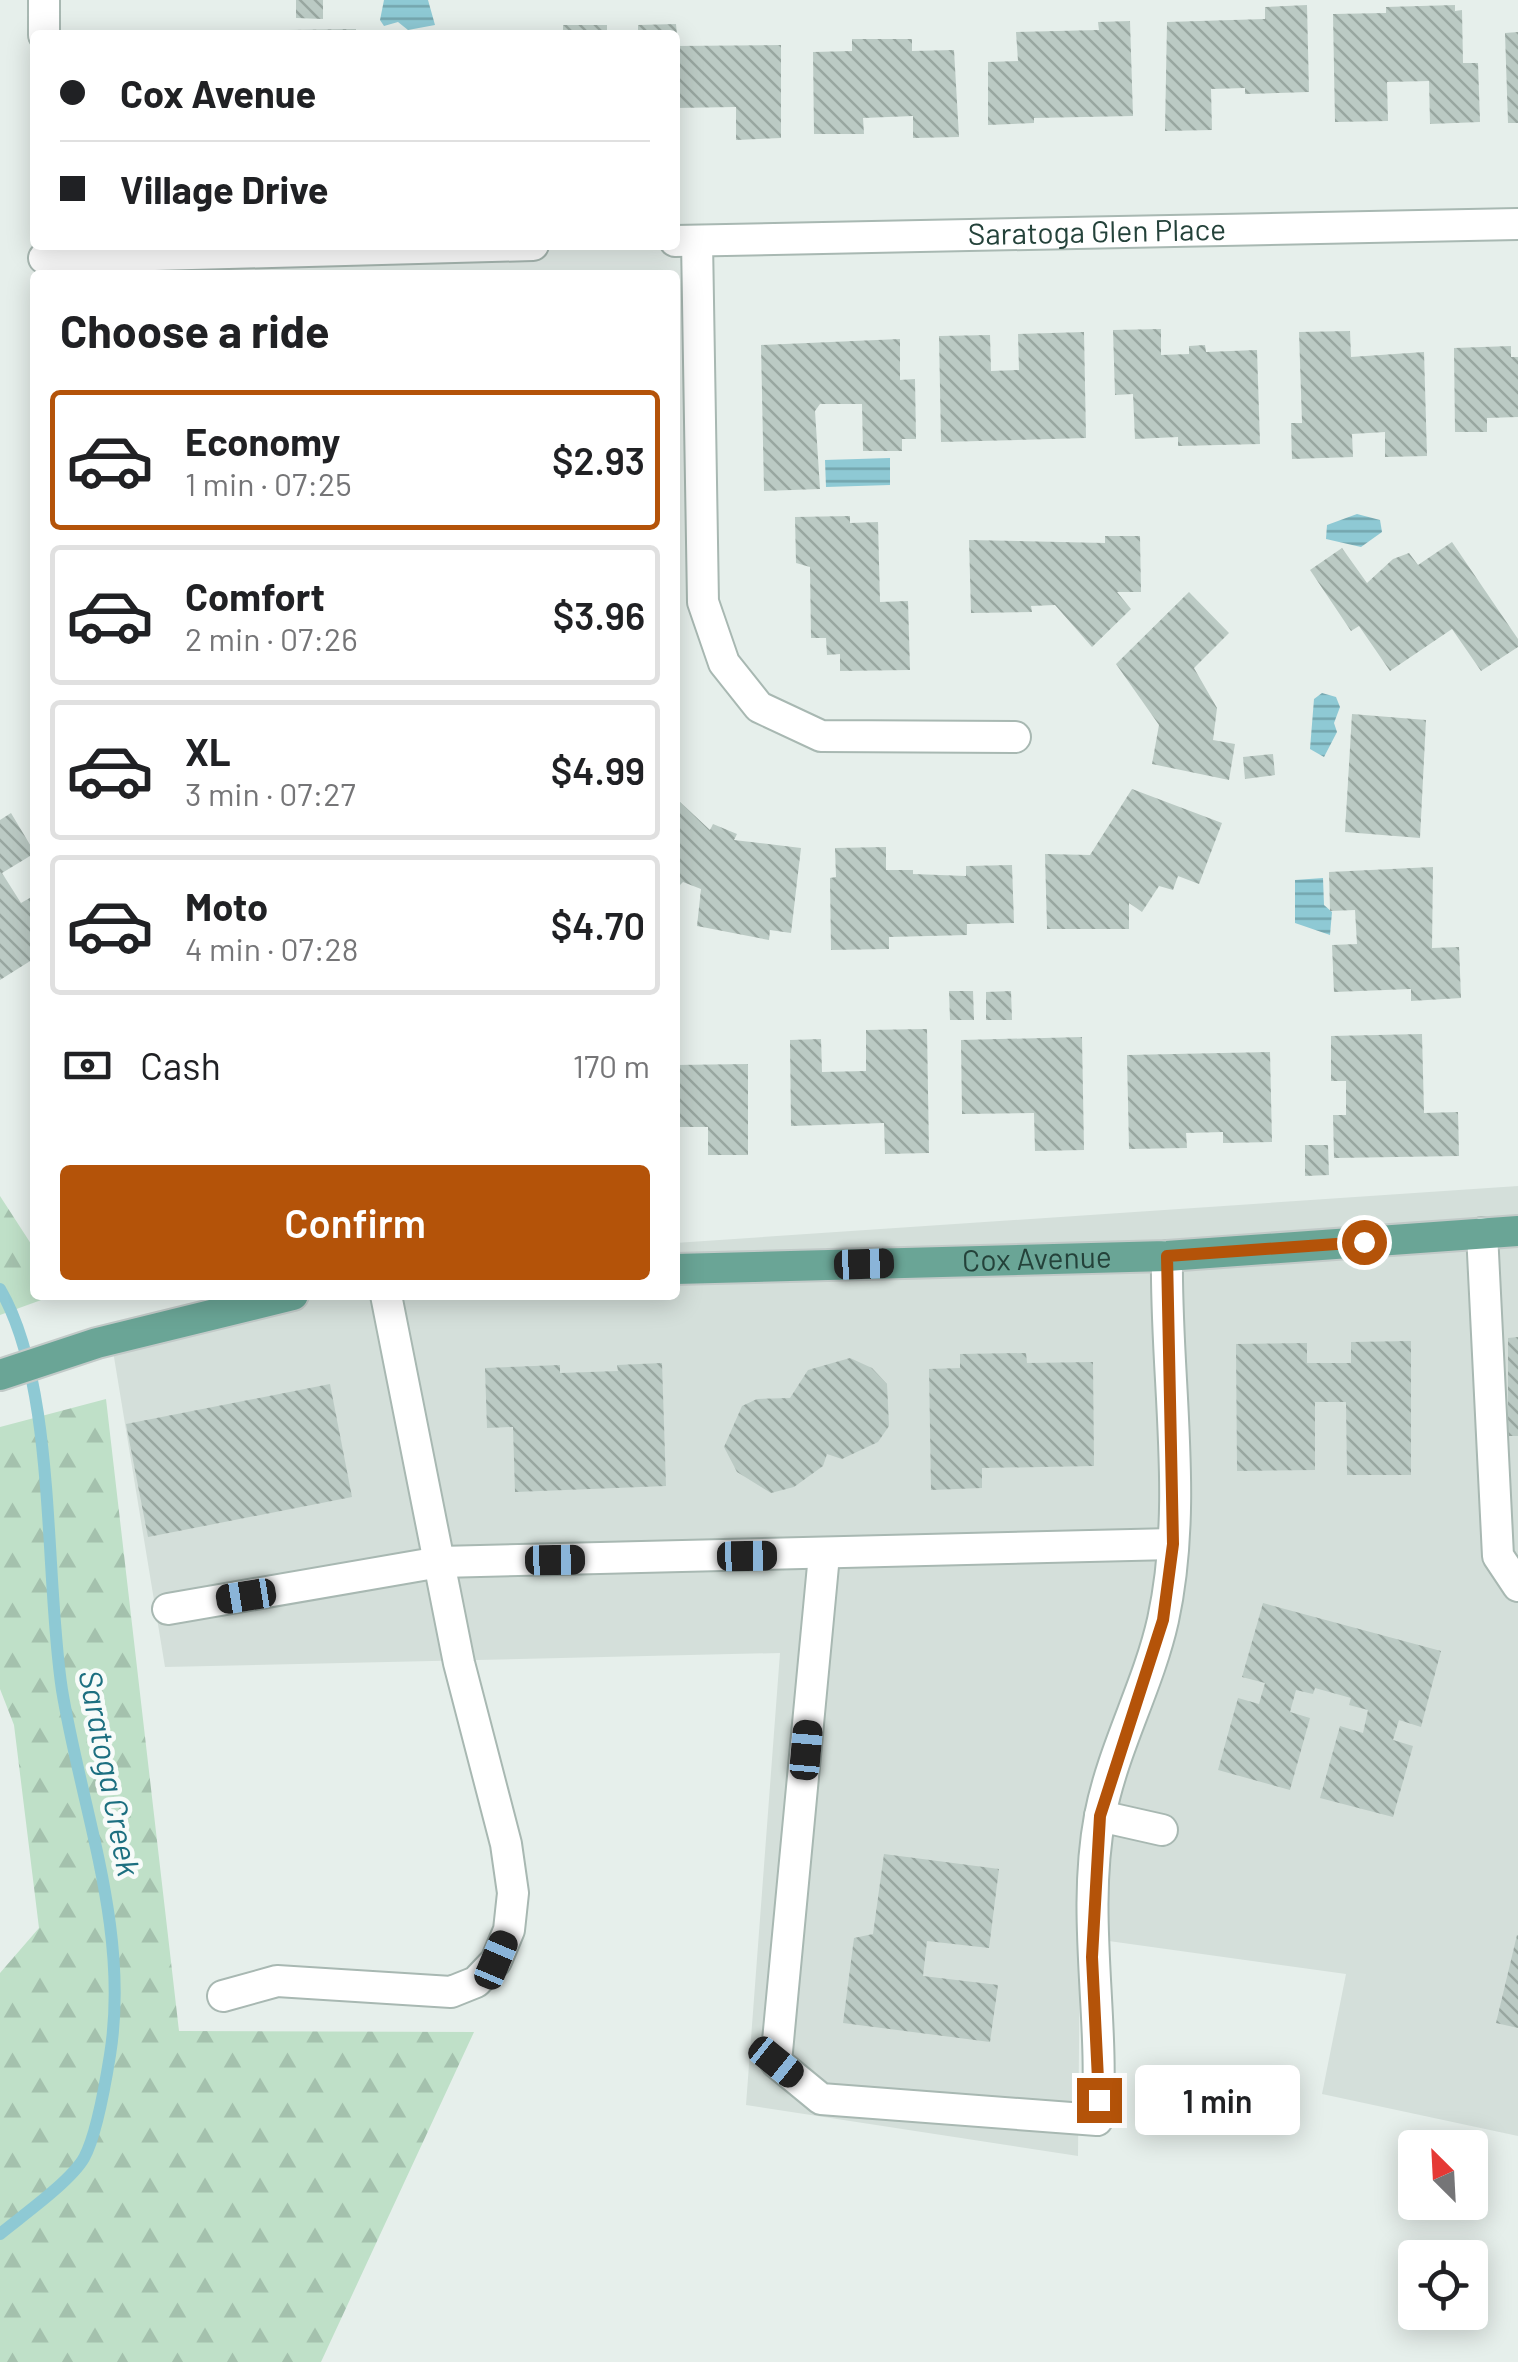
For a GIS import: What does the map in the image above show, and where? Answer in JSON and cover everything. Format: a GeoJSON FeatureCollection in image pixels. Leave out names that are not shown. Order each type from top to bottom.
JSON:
{"type":"FeatureCollection","features":[{"type":"Feature","properties":{"kind":"main road","name":"Cox Avenue"},"geometry":{"type":"LineString","coordinates":[[680,1269],[1167,1256],[1518,1231]]}},
{"type":"Feature","properties":{"kind":"main road"},"geometry":{"type":"LineString","coordinates":[[0,1375],[60,1354],[273,1300]]}},
{"type":"Feature","properties":{"kind":"street"},"geometry":{"type":"LineString","coordinates":[[44,0],[44,30]]}},
{"type":"Feature","properties":{"kind":"street","name":"Saratoga Glen Place"},"geometry":{"type":"LineString","coordinates":[[686,241],[1518,224]]}},
{"type":"Feature","properties":{"kind":"street"},"geometry":{"type":"LineString","coordinates":[[686,241],[702,602],[724,663],[759,707],[821,736],[1016,737]]}},
{"type":"Feature","properties":{"kind":"street"},"geometry":{"type":"LineString","coordinates":[[45,259],[359,250]]}},
{"type":"Feature","properties":{"kind":"street"},"geometry":{"type":"LineString","coordinates":[[1482,1233],[1498,1556],[1518,1586]]}},
{"type":"Feature","properties":{"kind":"street"},"geometry":{"type":"LineString","coordinates":[[824,1555],[776,2062],[821,2099],[1097,2120],[1100,2080],[1092,1957],[1100,1816],[1163,1620],[1173,1544],[1167,1256]]}},
{"type":"Feature","properties":{"kind":"street"},"geometry":{"type":"LineString","coordinates":[[223,1996],[277,1981],[451,1992],[476,1982],[496,1960],[509,1930],[513,1894],[506,1844],[459,1663],[387,1300]]}},
{"type":"Feature","properties":{"kind":"street"},"geometry":{"type":"LineString","coordinates":[[168,1609],[440,1562],[1173,1544]]}},
{"type":"Feature","properties":{"kind":"street"},"geometry":{"type":"LineString","coordinates":[[1100,1816],[1162,1830]]}},
{"type":"Feature","properties":{"kind":"shaded area"},"geometry":{"type":"Polygon","coordinates":[[[1518,1186],[1518,2136],[1322,2094],[1346,1974],[1080,1937],[1078,2156],[746,2105],[780,1653],[165,1667],[113,1351],[270,1300],[680,1300],[680,1243],[1518,1186]]]}},
{"type":"Feature","properties":{"kind":"green space"},"geometry":{"type":"Polygon","coordinates":[[[0,1196],[30,1242],[30,1300],[41,1300],[0,1315],[0,1196]]]}},
{"type":"Feature","properties":{"kind":"green space"},"geometry":{"type":"Polygon","coordinates":[[[106,1399],[179,2031],[474,2032],[321,2362],[0,2362],[0,1973],[39,1928],[14,1725],[0,1689],[0,1427],[106,1399]]]}},
{"type":"Feature","properties":{"kind":"water"},"geometry":{"type":"Polygon","coordinates":[[[384,0],[428,0],[435,25],[408,30],[398,22],[384,26],[380,20],[384,0]]]}},
{"type":"Feature","properties":{"kind":"water"},"geometry":{"type":"Polygon","coordinates":[[[890,458],[890,485],[826,487],[825,460],[890,458]]]}},
{"type":"Feature","properties":{"kind":"water"},"geometry":{"type":"Polygon","coordinates":[[[1357,514],[1380,520],[1382,532],[1361,547],[1326,539],[1327,525],[1357,514]]]}},
{"type":"Feature","properties":{"kind":"water"},"geometry":{"type":"Polygon","coordinates":[[[1322,693],[1336,697],[1340,707],[1334,723],[1337,732],[1324,757],[1310,749],[1314,699],[1322,693]]]}},
{"type":"Feature","properties":{"kind":"water"},"geometry":{"type":"Polygon","coordinates":[[[1323,878],[1324,905],[1332,912],[1330,935],[1295,923],[1295,880],[1323,878]]]}},
{"type":"Feature","properties":{"kind":"building"},"geometry":{"type":"Polygon","coordinates":[[[296,0],[323,0],[323,19],[296,18],[296,0]]]}},
{"type":"Feature","properties":{"kind":"building"},"geometry":{"type":"Polygon","coordinates":[[[1307,5],[1309,92],[1245,94],[1245,88],[1211,89],[1212,130],[1165,131],[1167,22],[1265,19],[1265,7],[1307,5]]]}},
{"type":"Feature","properties":{"kind":"building"},"geometry":{"type":"Polygon","coordinates":[[[1455,5],[1455,11],[1462,10],[1463,63],[1478,63],[1480,122],[1430,124],[1429,81],[1387,82],[1388,121],[1335,122],[1333,14],[1386,13],[1386,7],[1455,5]]]}},
{"type":"Feature","properties":{"kind":"building"},"geometry":{"type":"Polygon","coordinates":[[[1130,21],[1133,116],[1034,118],[1034,123],[988,125],[988,62],[1018,61],[1016,32],[1099,30],[1098,22],[1130,21]]]}},
{"type":"Feature","properties":{"kind":"building"},"geometry":{"type":"Polygon","coordinates":[[[676,24],[677,30],[638,30],[638,25],[676,24]]]}},
{"type":"Feature","properties":{"kind":"building"},"geometry":{"type":"Polygon","coordinates":[[[563,25],[607,25],[607,30],[563,30],[563,25]]]}},
{"type":"Feature","properties":{"kind":"building"},"geometry":{"type":"Polygon","coordinates":[[[1518,32],[1518,123],[1508,123],[1505,33],[1518,32]]]}},
{"type":"Feature","properties":{"kind":"building"},"geometry":{"type":"Polygon","coordinates":[[[852,39],[912,39],[912,51],[954,50],[959,137],[913,138],[913,116],[863,118],[864,134],[814,134],[813,52],[852,51],[852,39]]]}},
{"type":"Feature","properties":{"kind":"building"},"geometry":{"type":"Polygon","coordinates":[[[781,45],[781,138],[736,140],[736,107],[680,108],[680,46],[781,45]]]}},
{"type":"Feature","properties":{"kind":"building"},"geometry":{"type":"Polygon","coordinates":[[[1161,329],[1161,355],[1189,354],[1189,346],[1205,345],[1206,352],[1257,350],[1260,444],[1178,446],[1178,437],[1135,439],[1133,394],[1115,395],[1113,330],[1161,329]]]}},
{"type":"Feature","properties":{"kind":"building"},"geometry":{"type":"Polygon","coordinates":[[[1350,331],[1351,357],[1424,352],[1427,456],[1385,457],[1385,432],[1352,434],[1353,457],[1292,459],[1291,423],[1302,423],[1299,332],[1350,331]]]}},
{"type":"Feature","properties":{"kind":"building"},"geometry":{"type":"Polygon","coordinates":[[[1084,332],[1086,438],[941,442],[939,336],[990,335],[991,371],[1019,370],[1018,334],[1084,332]]]}},
{"type":"Feature","properties":{"kind":"building"},"geometry":{"type":"Polygon","coordinates":[[[900,339],[900,380],[915,379],[916,439],[902,439],[902,451],[863,451],[862,404],[820,404],[815,411],[820,489],[764,491],[761,345],[900,339]]]}},
{"type":"Feature","properties":{"kind":"building"},"geometry":{"type":"Polygon","coordinates":[[[1511,346],[1511,357],[1518,357],[1518,417],[1487,418],[1487,432],[1455,432],[1454,348],[1511,346]]]}},
{"type":"Feature","properties":{"kind":"building"},"geometry":{"type":"Polygon","coordinates":[[[850,516],[850,523],[878,522],[880,602],[908,601],[910,670],[840,671],[840,654],[827,655],[826,638],[811,638],[810,567],[796,563],[795,517],[850,516]]]}},
{"type":"Feature","properties":{"kind":"building"},"geometry":{"type":"Polygon","coordinates":[[[1105,536],[1140,536],[1141,592],[1117,592],[1131,609],[1092,647],[1055,605],[1031,606],[1032,612],[971,613],[969,540],[1105,543],[1105,536]]]}},
{"type":"Feature","properties":{"kind":"building"},"geometry":{"type":"Polygon","coordinates":[[[1452,542],[1518,639],[1518,647],[1481,671],[1452,629],[1390,671],[1359,626],[1351,631],[1310,570],[1342,548],[1367,583],[1393,559],[1409,553],[1418,565],[1452,542]]]}},
{"type":"Feature","properties":{"kind":"building"},"geometry":{"type":"Polygon","coordinates":[[[1189,592],[1229,633],[1194,668],[1217,708],[1213,740],[1235,744],[1229,780],[1152,764],[1159,725],[1116,664],[1189,592]]]}},
{"type":"Feature","properties":{"kind":"building"},"geometry":{"type":"Polygon","coordinates":[[[1352,714],[1426,720],[1420,838],[1345,832],[1352,714]]]}},
{"type":"Feature","properties":{"kind":"building"},"geometry":{"type":"Polygon","coordinates":[[[1273,754],[1275,775],[1245,779],[1243,757],[1273,754]]]}},
{"type":"Feature","properties":{"kind":"building"},"geometry":{"type":"Polygon","coordinates":[[[1132,789],[1222,823],[1199,884],[1178,876],[1173,890],[1159,886],[1142,912],[1129,903],[1129,929],[1047,929],[1045,854],[1090,855],[1132,789]]]}},
{"type":"Feature","properties":{"kind":"building"},"geometry":{"type":"Polygon","coordinates":[[[680,802],[710,830],[713,824],[737,834],[734,840],[801,848],[791,933],[770,930],[769,940],[697,926],[701,889],[683,882],[680,885],[680,802]]]}},
{"type":"Feature","properties":{"kind":"building"},"geometry":{"type":"Polygon","coordinates":[[[11,813],[30,845],[30,856],[2,873],[21,903],[30,898],[30,961],[0,980],[0,820],[11,813]]]}},
{"type":"Feature","properties":{"kind":"building"},"geometry":{"type":"Polygon","coordinates":[[[886,847],[886,870],[913,870],[913,874],[966,876],[966,866],[1012,865],[1014,923],[967,924],[967,935],[889,937],[889,949],[831,950],[830,878],[836,877],[835,848],[886,847]]]}},
{"type":"Feature","properties":{"kind":"building"},"geometry":{"type":"Polygon","coordinates":[[[1433,867],[1432,948],[1459,947],[1461,998],[1411,1001],[1411,989],[1334,992],[1332,945],[1357,944],[1355,910],[1330,911],[1329,872],[1433,867]]]}},
{"type":"Feature","properties":{"kind":"building"},"geometry":{"type":"Polygon","coordinates":[[[949,991],[973,991],[974,1020],[950,1020],[949,991]]]}},
{"type":"Feature","properties":{"kind":"building"},"geometry":{"type":"Polygon","coordinates":[[[1011,991],[1012,1020],[986,1020],[986,992],[1011,991]]]}},
{"type":"Feature","properties":{"kind":"building"},"geometry":{"type":"Polygon","coordinates":[[[927,1029],[929,1153],[885,1154],[884,1123],[791,1126],[790,1040],[821,1039],[822,1072],[866,1071],[866,1030],[927,1029]]]}},
{"type":"Feature","properties":{"kind":"building"},"geometry":{"type":"Polygon","coordinates":[[[1422,1034],[1424,1113],[1458,1112],[1459,1156],[1334,1158],[1333,1115],[1346,1115],[1346,1081],[1331,1081],[1331,1036],[1422,1034]]]}},
{"type":"Feature","properties":{"kind":"building"},"geometry":{"type":"Polygon","coordinates":[[[1082,1037],[1084,1150],[1035,1151],[1034,1113],[962,1114],[961,1040],[1082,1037]]]}},
{"type":"Feature","properties":{"kind":"building"},"geometry":{"type":"Polygon","coordinates":[[[1270,1052],[1272,1142],[1223,1143],[1223,1132],[1186,1133],[1187,1148],[1129,1149],[1127,1055],[1270,1052]]]}},
{"type":"Feature","properties":{"kind":"building"},"geometry":{"type":"Polygon","coordinates":[[[748,1064],[748,1155],[708,1155],[708,1127],[680,1127],[680,1065],[748,1064]]]}},
{"type":"Feature","properties":{"kind":"building"},"geometry":{"type":"Polygon","coordinates":[[[1305,1145],[1328,1145],[1329,1175],[1305,1176],[1305,1145]]]}},
{"type":"Feature","properties":{"kind":"building"},"geometry":{"type":"Polygon","coordinates":[[[1518,1337],[1518,1436],[1508,1436],[1508,1338],[1518,1337]]]}},
{"type":"Feature","properties":{"kind":"building"},"geometry":{"type":"Polygon","coordinates":[[[1411,1341],[1411,1475],[1347,1475],[1346,1402],[1315,1402],[1315,1470],[1237,1471],[1236,1344],[1307,1343],[1307,1363],[1351,1363],[1351,1342],[1411,1341]]]}},
{"type":"Feature","properties":{"kind":"building"},"geometry":{"type":"Polygon","coordinates":[[[1026,1353],[1027,1363],[1093,1362],[1094,1466],[982,1468],[982,1488],[931,1490],[929,1369],[960,1368],[960,1354],[1026,1353]]]}},
{"type":"Feature","properties":{"kind":"building"},"geometry":{"type":"Polygon","coordinates":[[[850,1358],[872,1368],[887,1384],[889,1426],[878,1442],[842,1459],[827,1454],[823,1466],[794,1487],[771,1493],[737,1472],[724,1447],[742,1406],[757,1399],[790,1398],[808,1370],[850,1358]]]}},
{"type":"Feature","properties":{"kind":"building"},"geometry":{"type":"Polygon","coordinates":[[[662,1363],[666,1486],[515,1492],[513,1427],[487,1428],[485,1368],[560,1365],[560,1373],[618,1371],[617,1365],[662,1363]]]}},
{"type":"Feature","properties":{"kind":"building"},"geometry":{"type":"Polygon","coordinates":[[[330,1384],[352,1497],[148,1537],[126,1424],[330,1384]]]}},
{"type":"Feature","properties":{"kind":"building"},"geometry":{"type":"Polygon","coordinates":[[[1263,1603],[1441,1651],[1421,1727],[1399,1720],[1393,1740],[1413,1746],[1393,1817],[1320,1798],[1340,1726],[1363,1733],[1368,1710],[1349,1705],[1351,1698],[1315,1688],[1313,1694],[1296,1690],[1290,1712],[1310,1718],[1290,1790],[1218,1770],[1238,1698],[1259,1704],[1265,1683],[1242,1677],[1263,1603]]]}},
{"type":"Feature","properties":{"kind":"building"},"geometry":{"type":"Polygon","coordinates":[[[884,1854],[999,1869],[989,1948],[927,1941],[923,1976],[998,1985],[990,2042],[843,2023],[854,1938],[873,1934],[884,1854]]]}},
{"type":"Feature","properties":{"kind":"building"},"geometry":{"type":"Polygon","coordinates":[[[1518,1935],[1518,2028],[1496,2023],[1518,1935]]]}},
{"type":"Feature","properties":{"kind":"waterway","name":"Saratoga Creek"},"geometry":{"type":"LineString","coordinates":[[0,1289],[18,1329],[40,1428],[62,1690],[101,1871],[114,1962],[110,2055],[93,2136],[84,2158],[57,2188],[0,2234]]}},
{"type":"Feature","properties":{"kind":"route"},"geometry":{"type":"LineString","coordinates":[[1099,2100],[1092,1890],[1100,1816],[1163,1620],[1173,1544],[1175,1481],[1167,1256],[1364,1242]]}}]}
